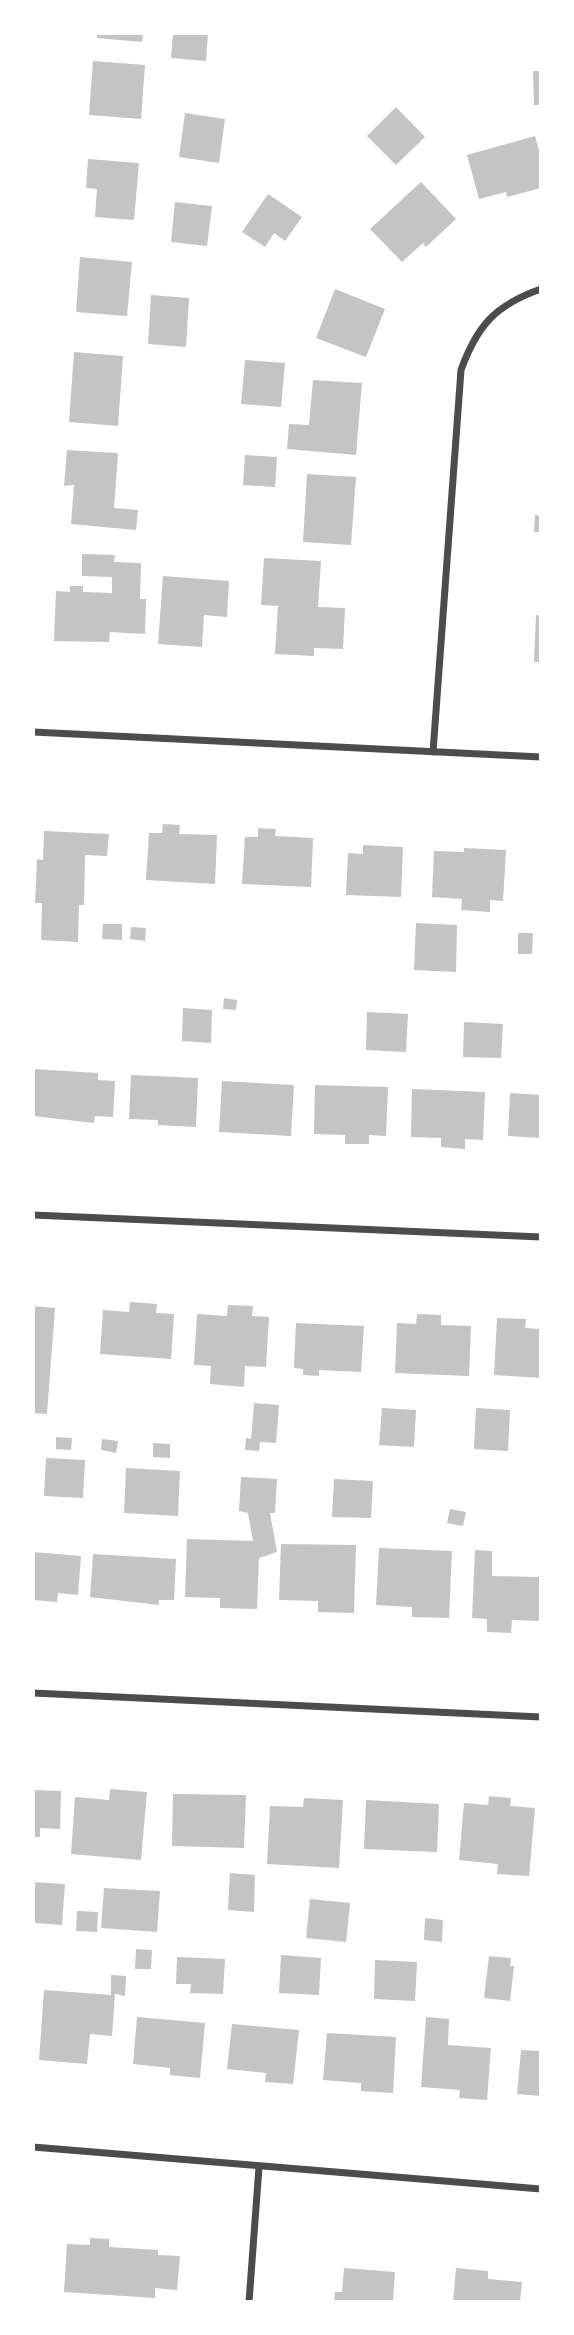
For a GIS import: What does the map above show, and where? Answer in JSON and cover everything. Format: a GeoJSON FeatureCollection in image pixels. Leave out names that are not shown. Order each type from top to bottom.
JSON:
{"type":"FeatureCollection","features":[{"type":"Feature","properties":{"kind":"street"},"geometry":{"type":"LineString","coordinates":[[433,752],[461,370],[471,341],[484,323],[500,308],[541,289]]}},
{"type":"Feature","properties":{"kind":"street"},"geometry":{"type":"LineString","coordinates":[[33,732],[541,757]]}},
{"type":"Feature","properties":{"kind":"street"},"geometry":{"type":"LineString","coordinates":[[33,1215],[541,1237]]}},
{"type":"Feature","properties":{"kind":"street"},"geometry":{"type":"LineString","coordinates":[[33,1693],[541,1717]]}},
{"type":"Feature","properties":{"kind":"street"},"geometry":{"type":"LineString","coordinates":[[33,2147],[541,2189]]}},
{"type":"Feature","properties":{"kind":"street"},"geometry":{"type":"LineString","coordinates":[[250,2302],[258,2167]]}},
{"type":"Feature","properties":{"kind":"building"},"geometry":{"type":"Polygon","coordinates":[[[97,33],[143,33],[142,42],[97,38],[97,33]]]}},
{"type":"Feature","properties":{"kind":"building"},"geometry":{"type":"Polygon","coordinates":[[[173,33],[208,33],[206,61],[171,58],[173,33]]]}},
{"type":"Feature","properties":{"kind":"building"},"geometry":{"type":"Polygon","coordinates":[[[93,61],[145,65],[141,119],[89,115],[93,61]]]}},
{"type":"Feature","properties":{"kind":"building"},"geometry":{"type":"Polygon","coordinates":[[[533,71],[541,71],[541,105],[534,105],[533,71]]]}},
{"type":"Feature","properties":{"kind":"building"},"geometry":{"type":"Polygon","coordinates":[[[396,107],[425,137],[396,165],[367,136],[396,107]]]}},
{"type":"Feature","properties":{"kind":"building"},"geometry":{"type":"Polygon","coordinates":[[[185,113],[225,119],[219,163],[179,157],[185,113]]]}},
{"type":"Feature","properties":{"kind":"building"},"geometry":{"type":"Polygon","coordinates":[[[535,136],[541,158],[541,188],[507,197],[506,192],[479,199],[467,155],[535,136]]]}},
{"type":"Feature","properties":{"kind":"building"},"geometry":{"type":"Polygon","coordinates":[[[88,159],[139,163],[134,220],[95,217],[97,189],[86,188],[88,159]]]}},
{"type":"Feature","properties":{"kind":"building"},"geometry":{"type":"Polygon","coordinates":[[[421,182],[456,219],[426,247],[423,243],[402,262],[370,229],[421,182]]]}},
{"type":"Feature","properties":{"kind":"building"},"geometry":{"type":"Polygon","coordinates":[[[268,194],[302,217],[285,241],[274,233],[265,247],[242,232],[268,194]]]}},
{"type":"Feature","properties":{"kind":"building"},"geometry":{"type":"Polygon","coordinates":[[[175,202],[212,206],[207,246],[171,242],[175,202]]]}},
{"type":"Feature","properties":{"kind":"building"},"geometry":{"type":"Polygon","coordinates":[[[80,257],[132,262],[127,316],[76,312],[80,257]]]}},
{"type":"Feature","properties":{"kind":"building"},"geometry":{"type":"Polygon","coordinates":[[[335,289],[385,309],[366,357],[316,338],[335,289]]]}},
{"type":"Feature","properties":{"kind":"building"},"geometry":{"type":"Polygon","coordinates":[[[151,295],[189,298],[186,347],[148,344],[151,295]]]}},
{"type":"Feature","properties":{"kind":"building"},"geometry":{"type":"Polygon","coordinates":[[[74,352],[123,356],[118,426],[69,422],[74,352]]]}},
{"type":"Feature","properties":{"kind":"building"},"geometry":{"type":"Polygon","coordinates":[[[245,360],[285,363],[281,407],[241,404],[245,360]]]}},
{"type":"Feature","properties":{"kind":"building"},"geometry":{"type":"Polygon","coordinates":[[[313,380],[362,383],[356,455],[287,449],[289,424],[309,425],[313,380]]]}},
{"type":"Feature","properties":{"kind":"building"},"geometry":{"type":"Polygon","coordinates":[[[67,450],[118,453],[114,508],[138,510],[136,530],[71,524],[74,485],[64,486],[67,450]]]}},
{"type":"Feature","properties":{"kind":"building"},"geometry":{"type":"Polygon","coordinates":[[[245,455],[277,457],[275,487],[243,485],[245,455]]]}},
{"type":"Feature","properties":{"kind":"building"},"geometry":{"type":"Polygon","coordinates":[[[307,474],[356,477],[351,545],[303,542],[307,474]]]}},
{"type":"Feature","properties":{"kind":"building"},"geometry":{"type":"Polygon","coordinates":[[[535,515],[541,516],[541,532],[534,532],[535,515]]]}},
{"type":"Feature","properties":{"kind":"building"},"geometry":{"type":"Polygon","coordinates":[[[82,554],[115,555],[114,562],[141,563],[140,599],[146,599],[145,634],[110,632],[109,642],[54,641],[56,591],[70,592],[70,586],[83,586],[83,592],[112,593],[112,577],[82,576],[82,554]]]}},
{"type":"Feature","properties":{"kind":"building"},"geometry":{"type":"Polygon","coordinates":[[[264,558],[321,561],[318,607],[345,608],[343,649],[314,648],[314,656],[275,654],[278,606],[261,605],[264,558]]]}},
{"type":"Feature","properties":{"kind":"building"},"geometry":{"type":"Polygon","coordinates":[[[163,576],[229,581],[227,617],[204,615],[202,647],[158,644],[163,576]]]}},
{"type":"Feature","properties":{"kind":"building"},"geometry":{"type":"Polygon","coordinates":[[[536,615],[541,616],[541,662],[534,662],[536,615]]]}},
{"type":"Feature","properties":{"kind":"building"},"geometry":{"type":"Polygon","coordinates":[[[163,824],[180,825],[179,834],[217,835],[215,884],[146,880],[149,833],[162,833],[163,824]]]}},
{"type":"Feature","properties":{"kind":"building"},"geometry":{"type":"Polygon","coordinates":[[[258,828],[276,829],[275,836],[313,838],[311,887],[242,884],[245,837],[258,837],[258,828]]]}},
{"type":"Feature","properties":{"kind":"building"},"geometry":{"type":"Polygon","coordinates":[[[44,831],[109,834],[107,856],[85,855],[84,905],[79,905],[78,942],[41,940],[42,903],[35,903],[37,859],[43,860],[44,831]]]}},
{"type":"Feature","properties":{"kind":"building"},"geometry":{"type":"Polygon","coordinates":[[[363,845],[403,847],[401,897],[346,895],[348,853],[363,854],[363,845]]]}},
{"type":"Feature","properties":{"kind":"building"},"geometry":{"type":"Polygon","coordinates":[[[464,848],[506,850],[503,901],[490,900],[490,912],[461,910],[462,899],[432,897],[434,851],[464,852],[464,848]]]}},
{"type":"Feature","properties":{"kind":"building"},"geometry":{"type":"Polygon","coordinates":[[[416,923],[457,925],[456,972],[414,970],[416,923]]]}},
{"type":"Feature","properties":{"kind":"building"},"geometry":{"type":"Polygon","coordinates":[[[103,924],[122,924],[122,940],[102,939],[103,924]]]}},
{"type":"Feature","properties":{"kind":"building"},"geometry":{"type":"Polygon","coordinates":[[[131,927],[146,928],[145,941],[130,939],[131,927]]]}},
{"type":"Feature","properties":{"kind":"building"},"geometry":{"type":"Polygon","coordinates":[[[518,933],[533,933],[532,954],[518,954],[518,933]]]}},
{"type":"Feature","properties":{"kind":"building"},"geometry":{"type":"Polygon","coordinates":[[[224,998],[237,1000],[236,1010],[223,1009],[224,998]]]}},
{"type":"Feature","properties":{"kind":"building"},"geometry":{"type":"Polygon","coordinates":[[[183,1008],[212,1010],[211,1043],[182,1041],[183,1008]]]}},
{"type":"Feature","properties":{"kind":"building"},"geometry":{"type":"Polygon","coordinates":[[[367,1012],[408,1014],[406,1052],[366,1050],[367,1012]]]}},
{"type":"Feature","properties":{"kind":"building"},"geometry":{"type":"Polygon","coordinates":[[[464,1022],[503,1024],[501,1058],[463,1057],[464,1022]]]}},
{"type":"Feature","properties":{"kind":"building"},"geometry":{"type":"Polygon","coordinates":[[[33,1069],[98,1073],[98,1080],[115,1081],[113,1117],[95,1116],[94,1123],[33,1116],[33,1069]]]}},
{"type":"Feature","properties":{"kind":"building"},"geometry":{"type":"Polygon","coordinates":[[[131,1075],[198,1078],[196,1127],[158,1125],[158,1120],[129,1119],[131,1075]]]}},
{"type":"Feature","properties":{"kind":"building"},"geometry":{"type":"Polygon","coordinates":[[[222,1081],[294,1085],[291,1136],[219,1132],[222,1081]]]}},
{"type":"Feature","properties":{"kind":"building"},"geometry":{"type":"Polygon","coordinates":[[[315,1085],[388,1087],[386,1136],[369,1135],[369,1144],[345,1144],[345,1135],[314,1134],[315,1085]]]}},
{"type":"Feature","properties":{"kind":"building"},"geometry":{"type":"Polygon","coordinates":[[[412,1089],[485,1092],[483,1140],[465,1139],[465,1149],[441,1147],[441,1138],[411,1137],[412,1089]]]}},
{"type":"Feature","properties":{"kind":"building"},"geometry":{"type":"Polygon","coordinates":[[[510,1093],[541,1095],[541,1138],[508,1136],[510,1093]]]}},
{"type":"Feature","properties":{"kind":"building"},"geometry":{"type":"Polygon","coordinates":[[[130,1302],[157,1304],[156,1313],[174,1314],[171,1359],[100,1354],[103,1310],[129,1312],[130,1302]]]}},
{"type":"Feature","properties":{"kind":"building"},"geometry":{"type":"Polygon","coordinates":[[[228,1305],[253,1306],[252,1316],[269,1317],[266,1367],[245,1366],[244,1387],[210,1384],[211,1366],[194,1365],[197,1314],[227,1316],[228,1305]]]}},
{"type":"Feature","properties":{"kind":"building"},"geometry":{"type":"Polygon","coordinates":[[[33,1306],[55,1308],[47,1414],[33,1413],[33,1306]]]}},
{"type":"Feature","properties":{"kind":"building"},"geometry":{"type":"Polygon","coordinates":[[[417,1314],[441,1315],[441,1325],[471,1326],[469,1376],[395,1373],[397,1323],[416,1324],[417,1314]]]}},
{"type":"Feature","properties":{"kind":"building"},"geometry":{"type":"Polygon","coordinates":[[[497,1318],[526,1319],[525,1328],[541,1329],[541,1378],[494,1375],[497,1318]]]}},
{"type":"Feature","properties":{"kind":"building"},"geometry":{"type":"Polygon","coordinates":[[[296,1323],[364,1326],[361,1372],[319,1370],[319,1376],[303,1375],[303,1369],[294,1368],[296,1323]]]}},
{"type":"Feature","properties":{"kind":"building"},"geometry":{"type":"Polygon","coordinates":[[[254,1403],[279,1405],[276,1443],[260,1442],[259,1451],[245,1450],[246,1438],[251,1439],[254,1403]]]}},
{"type":"Feature","properties":{"kind":"building"},"geometry":{"type":"Polygon","coordinates":[[[382,1408],[416,1410],[414,1447],[379,1445],[382,1408]]]}},
{"type":"Feature","properties":{"kind":"building"},"geometry":{"type":"Polygon","coordinates":[[[476,1408],[510,1410],[508,1451],[474,1449],[476,1408]]]}},
{"type":"Feature","properties":{"kind":"building"},"geometry":{"type":"Polygon","coordinates":[[[56,1437],[72,1438],[71,1450],[56,1449],[56,1437]]]}},
{"type":"Feature","properties":{"kind":"building"},"geometry":{"type":"Polygon","coordinates":[[[102,1439],[118,1441],[116,1453],[101,1450],[102,1439]]]}},
{"type":"Feature","properties":{"kind":"building"},"geometry":{"type":"Polygon","coordinates":[[[153,1443],[170,1444],[170,1458],[153,1457],[153,1443]]]}},
{"type":"Feature","properties":{"kind":"building"},"geometry":{"type":"Polygon","coordinates":[[[46,1458],[85,1460],[83,1498],[44,1496],[46,1458]]]}},
{"type":"Feature","properties":{"kind":"building"},"geometry":{"type":"Polygon","coordinates":[[[126,1468],[180,1471],[178,1516],[124,1513],[126,1468]]]}},
{"type":"Feature","properties":{"kind":"building"},"geometry":{"type":"Polygon","coordinates":[[[241,1477],[277,1479],[275,1513],[270,1513],[277,1552],[259,1558],[257,1609],[220,1608],[220,1598],[185,1597],[187,1539],[253,1541],[248,1513],[239,1511],[241,1477]]]}},
{"type":"Feature","properties":{"kind":"building"},"geometry":{"type":"Polygon","coordinates":[[[334,1479],[373,1481],[371,1518],[332,1517],[334,1479]]]}},
{"type":"Feature","properties":{"kind":"building"},"geometry":{"type":"Polygon","coordinates":[[[450,1509],[466,1512],[463,1526],[447,1523],[450,1509]]]}},
{"type":"Feature","properties":{"kind":"building"},"geometry":{"type":"Polygon","coordinates":[[[281,1544],[356,1545],[354,1613],[318,1612],[318,1601],[279,1600],[281,1544]]]}},
{"type":"Feature","properties":{"kind":"building"},"geometry":{"type":"Polygon","coordinates":[[[379,1548],[452,1551],[449,1618],[412,1617],[412,1607],[376,1605],[379,1548]]]}},
{"type":"Feature","properties":{"kind":"building"},"geometry":{"type":"Polygon","coordinates":[[[475,1550],[492,1551],[492,1576],[541,1577],[541,1621],[512,1620],[511,1633],[487,1632],[487,1619],[472,1618],[475,1550]]]}},
{"type":"Feature","properties":{"kind":"building"},"geometry":{"type":"Polygon","coordinates":[[[33,1552],[81,1556],[78,1595],[58,1593],[57,1602],[33,1600],[33,1552]]]}},
{"type":"Feature","properties":{"kind":"building"},"geometry":{"type":"Polygon","coordinates":[[[93,1554],[176,1559],[174,1600],[159,1600],[159,1605],[90,1597],[93,1554]]]}},
{"type":"Feature","properties":{"kind":"building"},"geometry":{"type":"Polygon","coordinates":[[[110,1789],[147,1792],[141,1860],[71,1854],[75,1797],[109,1800],[110,1789]]]}},
{"type":"Feature","properties":{"kind":"building"},"geometry":{"type":"Polygon","coordinates":[[[33,1790],[61,1791],[60,1829],[40,1828],[40,1837],[33,1837],[33,1790]]]}},
{"type":"Feature","properties":{"kind":"building"},"geometry":{"type":"Polygon","coordinates":[[[173,1794],[246,1795],[244,1848],[172,1846],[173,1794]]]}},
{"type":"Feature","properties":{"kind":"building"},"geometry":{"type":"Polygon","coordinates":[[[489,1796],[511,1798],[510,1806],[535,1808],[529,1876],[497,1874],[498,1864],[459,1860],[464,1803],[488,1805],[489,1796]]]}},
{"type":"Feature","properties":{"kind":"building"},"geometry":{"type":"Polygon","coordinates":[[[304,1798],[343,1800],[339,1868],[267,1864],[270,1806],[303,1807],[304,1798]]]}},
{"type":"Feature","properties":{"kind":"building"},"geometry":{"type":"Polygon","coordinates":[[[366,1800],[439,1804],[437,1852],[364,1849],[366,1800]]]}},
{"type":"Feature","properties":{"kind":"building"},"geometry":{"type":"Polygon","coordinates":[[[230,1873],[255,1875],[254,1912],[228,1910],[230,1873]]]}},
{"type":"Feature","properties":{"kind":"building"},"geometry":{"type":"Polygon","coordinates":[[[33,1882],[65,1884],[62,1925],[33,1923],[33,1882]]]}},
{"type":"Feature","properties":{"kind":"building"},"geometry":{"type":"Polygon","coordinates":[[[104,1888],[160,1891],[157,1932],[101,1928],[104,1888]]]}},
{"type":"Feature","properties":{"kind":"building"},"geometry":{"type":"Polygon","coordinates":[[[310,1899],[350,1903],[346,1942],[306,1938],[310,1899]]]}},
{"type":"Feature","properties":{"kind":"building"},"geometry":{"type":"Polygon","coordinates":[[[77,1911],[98,1912],[97,1932],[76,1931],[77,1911]]]}},
{"type":"Feature","properties":{"kind":"building"},"geometry":{"type":"Polygon","coordinates":[[[425,1918],[443,1920],[442,1942],[424,1940],[425,1918]]]}},
{"type":"Feature","properties":{"kind":"building"},"geometry":{"type":"Polygon","coordinates":[[[136,1949],[152,1950],[151,1969],[135,1969],[136,1949]]]}},
{"type":"Feature","properties":{"kind":"building"},"geometry":{"type":"Polygon","coordinates":[[[281,1955],[321,1958],[319,1995],[279,1993],[281,1955]]]}},
{"type":"Feature","properties":{"kind":"building"},"geometry":{"type":"Polygon","coordinates":[[[489,1956],[511,1958],[510,1966],[514,1966],[510,2001],[484,1998],[489,1956]]]}},
{"type":"Feature","properties":{"kind":"building"},"geometry":{"type":"Polygon","coordinates":[[[177,1957],[225,1959],[223,1994],[190,1993],[191,1984],[176,1984],[177,1957]]]}},
{"type":"Feature","properties":{"kind":"building"},"geometry":{"type":"Polygon","coordinates":[[[375,1960],[417,1962],[415,2001],[374,1999],[375,1960]]]}},
{"type":"Feature","properties":{"kind":"building"},"geometry":{"type":"Polygon","coordinates":[[[111,1975],[126,1976],[125,1996],[115,1994],[112,2036],[90,2034],[87,2064],[39,2060],[44,1990],[111,1995],[111,1975]]]}},
{"type":"Feature","properties":{"kind":"building"},"geometry":{"type":"Polygon","coordinates":[[[137,2017],[205,2023],[200,2078],[170,2075],[170,2068],[133,2064],[137,2017]]]}},
{"type":"Feature","properties":{"kind":"building"},"geometry":{"type":"Polygon","coordinates":[[[426,2017],[449,2019],[448,2045],[491,2048],[487,2100],[459,2098],[460,2090],[421,2087],[426,2017]]]}},
{"type":"Feature","properties":{"kind":"building"},"geometry":{"type":"Polygon","coordinates":[[[232,2024],[299,2030],[293,2084],[265,2082],[266,2073],[227,2069],[232,2024]]]}},
{"type":"Feature","properties":{"kind":"building"},"geometry":{"type":"Polygon","coordinates":[[[327,2033],[396,2037],[393,2093],[361,2091],[361,2083],[323,2080],[327,2033]]]}},
{"type":"Feature","properties":{"kind":"building"},"geometry":{"type":"Polygon","coordinates":[[[521,2050],[541,2051],[541,2096],[517,2094],[521,2050]]]}},
{"type":"Feature","properties":{"kind":"building"},"geometry":{"type":"Polygon","coordinates":[[[90,2238],[109,2239],[109,2247],[158,2250],[158,2255],[180,2256],[177,2290],[155,2288],[155,2298],[64,2292],[67,2244],[90,2245],[90,2238]]]}},
{"type":"Feature","properties":{"kind":"building"},"geometry":{"type":"Polygon","coordinates":[[[344,2268],[395,2272],[393,2302],[334,2302],[335,2292],[342,2292],[344,2268]]]}},
{"type":"Feature","properties":{"kind":"building"},"geometry":{"type":"Polygon","coordinates":[[[456,2268],[488,2271],[488,2279],[522,2282],[520,2302],[453,2302],[456,2268]]]}}]}
